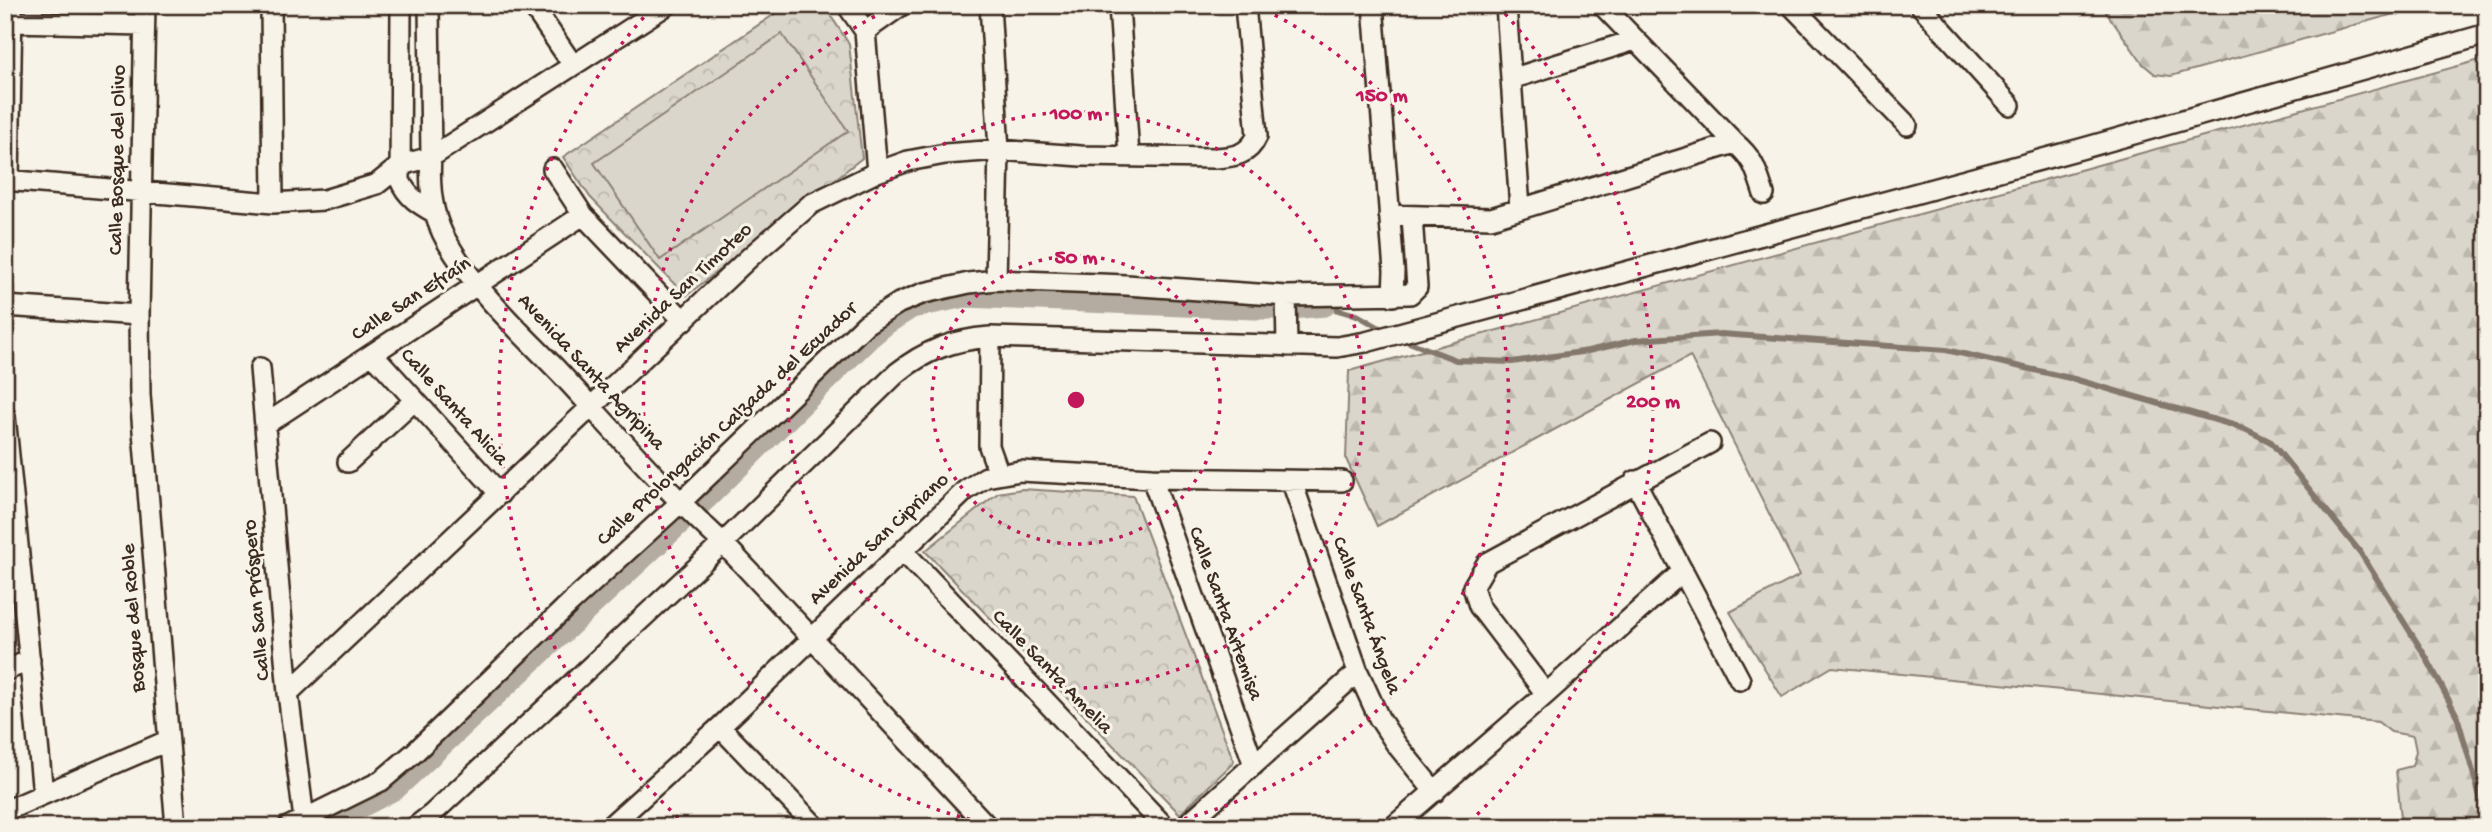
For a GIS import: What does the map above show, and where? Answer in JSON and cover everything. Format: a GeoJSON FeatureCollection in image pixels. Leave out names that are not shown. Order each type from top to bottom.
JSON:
{"type":"FeatureCollection","features":[{"type":"Feature","properties":{"kind":"street"},"geometry":{"type":"LineString","coordinates":[[271,5],[272,203]]}},
{"type":"Feature","properties":{"kind":"street"},"geometry":{"type":"LineString","coordinates":[[401,5],[400,180],[405,191],[417,203],[435,213]]}},
{"type":"Feature","properties":{"kind":"street","name":"Avenida Santa Agripina"},"geometry":{"type":"LineString","coordinates":[[429,5],[429,179],[435,213],[445,239],[477,285],[988,827]]}},
{"type":"Feature","properties":{"kind":"street"},"geometry":{"type":"LineString","coordinates":[[532,5],[573,65]]}},
{"type":"Feature","properties":{"kind":"street"},"geometry":{"type":"LineString","coordinates":[[144,15],[12,14],[7,180],[272,203],[324,200],[377,184],[401,166],[431,157],[667,5]]}},
{"type":"Feature","properties":{"kind":"street"},"geometry":{"type":"LineString","coordinates":[[847,5],[864,31],[877,172]]}},
{"type":"Feature","properties":{"kind":"street"},"geometry":{"type":"LineString","coordinates":[[864,31],[902,5]]}},
{"type":"Feature","properties":{"kind":"street"},"geometry":{"type":"LineString","coordinates":[[990,5],[999,150],[996,280]]}},
{"type":"Feature","properties":{"kind":"street"},"geometry":{"type":"LineString","coordinates":[[1119,5],[1129,156]]}},
{"type":"Feature","properties":{"kind":"street","name":"Avenida San Timoteo"},"geometry":{"type":"LineString","coordinates":[[288,694],[750,257],[811,205],[877,172],[908,161],[945,154],[999,150],[1081,156],[1215,158],[1234,157],[1246,152],[1253,146],[1256,136],[1245,5]]}},
{"type":"Feature","properties":{"kind":"street"},"geometry":{"type":"LineString","coordinates":[[1373,5],[1394,271],[1393,296],[1410,294],[1417,287],[1412,217]]}},
{"type":"Feature","properties":{"kind":"street"},"geometry":{"type":"LineString","coordinates":[[1506,5],[1520,209]]}},
{"type":"Feature","properties":{"kind":"street"},"geometry":{"type":"LineString","coordinates":[[1602,5],[1735,143],[1749,154],[1763,194]]}},
{"type":"Feature","properties":{"kind":"street"},"geometry":{"type":"LineString","coordinates":[[1791,5],[1907,125]]}},
{"type":"Feature","properties":{"kind":"street"},"geometry":{"type":"LineString","coordinates":[[1920,5],[2010,105]]}},
{"type":"Feature","properties":{"kind":"street","name":"Calle Bosque del Olivo"},"geometry":{"type":"LineString","coordinates":[[139,315],[144,15]]}},
{"type":"Feature","properties":{"kind":"street"},"geometry":{"type":"LineString","coordinates":[[415,827],[432,814],[716,537],[915,358],[953,342],[989,337],[1337,347],[2071,152],[2487,34]]}},
{"type":"Feature","properties":{"kind":"street"},"geometry":{"type":"LineString","coordinates":[[1511,79],[1635,40]]}},
{"type":"Feature","properties":{"kind":"street"},"geometry":{"type":"LineString","coordinates":[[1389,215],[1491,218],[1735,143]]}},
{"type":"Feature","properties":{"kind":"street"},"geometry":{"type":"LineString","coordinates":[[553,169],[583,215],[684,321]]}},
{"type":"Feature","properties":{"kind":"street"},"geometry":{"type":"LineString","coordinates":[[377,184],[405,191]]}},
{"type":"Feature","properties":{"kind":"street","name":"Calle San Efraín"},"geometry":{"type":"LineString","coordinates":[[266,424],[583,215]]}},
{"type":"Feature","properties":{"kind":"street","name":"Calle Prolongación Calzada del Ecuador"},"geometry":{"type":"LineString","coordinates":[[299,824],[381,780],[433,735],[568,605],[685,506],[866,324],[899,303],[924,293],[996,280],[1126,285],[1286,296],[1393,296]]}},
{"type":"Feature","properties":{"kind":"street"},"geometry":{"type":"LineString","coordinates":[[1286,296],[1287,346]]}},
{"type":"Feature","properties":{"kind":"street"},"geometry":{"type":"LineString","coordinates":[[5,306],[139,315]]}},
{"type":"Feature","properties":{"kind":"street","name":"Bosque del Roble"},"geometry":{"type":"LineString","coordinates":[[139,315],[140,395],[167,741]]}},
{"type":"Feature","properties":{"kind":"street"},"geometry":{"type":"LineString","coordinates":[[989,337],[989,446],[999,474]]}},
{"type":"Feature","properties":{"kind":"street","name":"Calle Santa Alicia"},"geometry":{"type":"LineString","coordinates":[[373,354],[500,494]]}},
{"type":"Feature","properties":{"kind":"street","name":"Calle San Próspero"},"geometry":{"type":"LineString","coordinates":[[260,368],[299,824]]}},
{"type":"Feature","properties":{"kind":"street"},"geometry":{"type":"LineString","coordinates":[[348,461],[415,400]]}},
{"type":"Feature","properties":{"kind":"street"},"geometry":{"type":"LineString","coordinates":[[5,416],[13,565],[30,660],[43,794]]}},
{"type":"Feature","properties":{"kind":"street"},"geometry":{"type":"LineString","coordinates":[[1546,694],[1479,606],[1474,587],[1487,563],[1710,443]]}},
{"type":"Feature","properties":{"kind":"street","name":"Avenida San Cipriano"},"geometry":{"type":"LineString","coordinates":[[609,827],[720,727],[976,482],[999,474],[1020,471],[1152,478],[1342,481]]}},
{"type":"Feature","properties":{"kind":"street","name":"Calle Santa Artemisa"},"geometry":{"type":"LineString","coordinates":[[1152,478],[1254,765]]}},
{"type":"Feature","properties":{"kind":"street"},"geometry":{"type":"LineString","coordinates":[[1635,481],[1740,680]]}},
{"type":"Feature","properties":{"kind":"street","name":"Calle Santa Ángela"},"geometry":{"type":"LineString","coordinates":[[1292,482],[1358,672],[1379,718],[1435,792]]}},
{"type":"Feature","properties":{"kind":"street","name":"Calle Santa Amelia"},"geometry":{"type":"LineString","coordinates":[[903,551],[1166,827]]}},
{"type":"Feature","properties":{"kind":"street"},"geometry":{"type":"LineString","coordinates":[[1394,827],[1683,571]]}},
{"type":"Feature","properties":{"kind":"street"},"geometry":{"type":"LineString","coordinates":[[5,671],[30,660]]}},
{"type":"Feature","properties":{"kind":"street"},"geometry":{"type":"LineString","coordinates":[[1184,827],[1358,672]]}},
{"type":"Feature","properties":{"kind":"street"},"geometry":{"type":"LineString","coordinates":[[720,727],[816,827]]}},
{"type":"Feature","properties":{"kind":"street"},"geometry":{"type":"LineString","coordinates":[[5,811],[167,741],[176,827]]}},
{"type":"Feature","properties":{"kind":"green space"},"geometry":{"type":"Polygon","coordinates":[[[788,5],[824,5],[849,44],[862,158],[686,296],[590,197],[563,157],[788,5]]]}},
{"type":"Feature","properties":{"kind":"green space"},"geometry":{"type":"Polygon","coordinates":[[[2101,5],[2426,5],[2171,76],[2155,74],[2143,64],[2101,5]]]}},
{"type":"Feature","properties":{"kind":"green space"},"geometry":{"type":"Polygon","coordinates":[[[782,34],[848,131],[660,260],[594,163],[782,34]]]}},
{"type":"Feature","properties":{"kind":"green space"},"geometry":{"type":"Polygon","coordinates":[[[2487,58],[2487,827],[2402,827],[2396,770],[2412,766],[2416,751],[2413,736],[2391,732],[2378,722],[1832,667],[1782,697],[1730,612],[1800,575],[1690,356],[1377,526],[1346,459],[1349,371],[2487,58]]]}},
{"type":"Feature","properties":{"kind":"green space"},"geometry":{"type":"Polygon","coordinates":[[[1022,489],[1133,496],[1234,762],[1180,814],[925,551],[998,493],[1022,489]]]}},
{"type":"Feature","properties":{"kind":"green space"},"geometry":{"type":"Polygon","coordinates":[[[15,574],[20,643],[5,650],[5,578],[15,574]]]}},
{"type":"Feature","properties":{"kind":"waterway"},"geometry":{"type":"LineString","coordinates":[[324,827],[396,789],[710,496],[869,339],[912,308],[965,297],[1254,309],[1325,306]]}},
{"type":"Feature","properties":{"kind":"waterway"},"geometry":{"type":"LineString","coordinates":[[1325,306],[1359,316],[1385,331]]}},
{"type":"Feature","properties":{"kind":"waterway"},"geometry":{"type":"LineString","coordinates":[[1401,339],[1456,360],[1512,362],[1588,351],[1636,340],[1721,334],[1946,350],[2074,379],[2243,428],[2271,442],[2360,552],[2426,657],[2457,716],[2487,821]]}}]}
